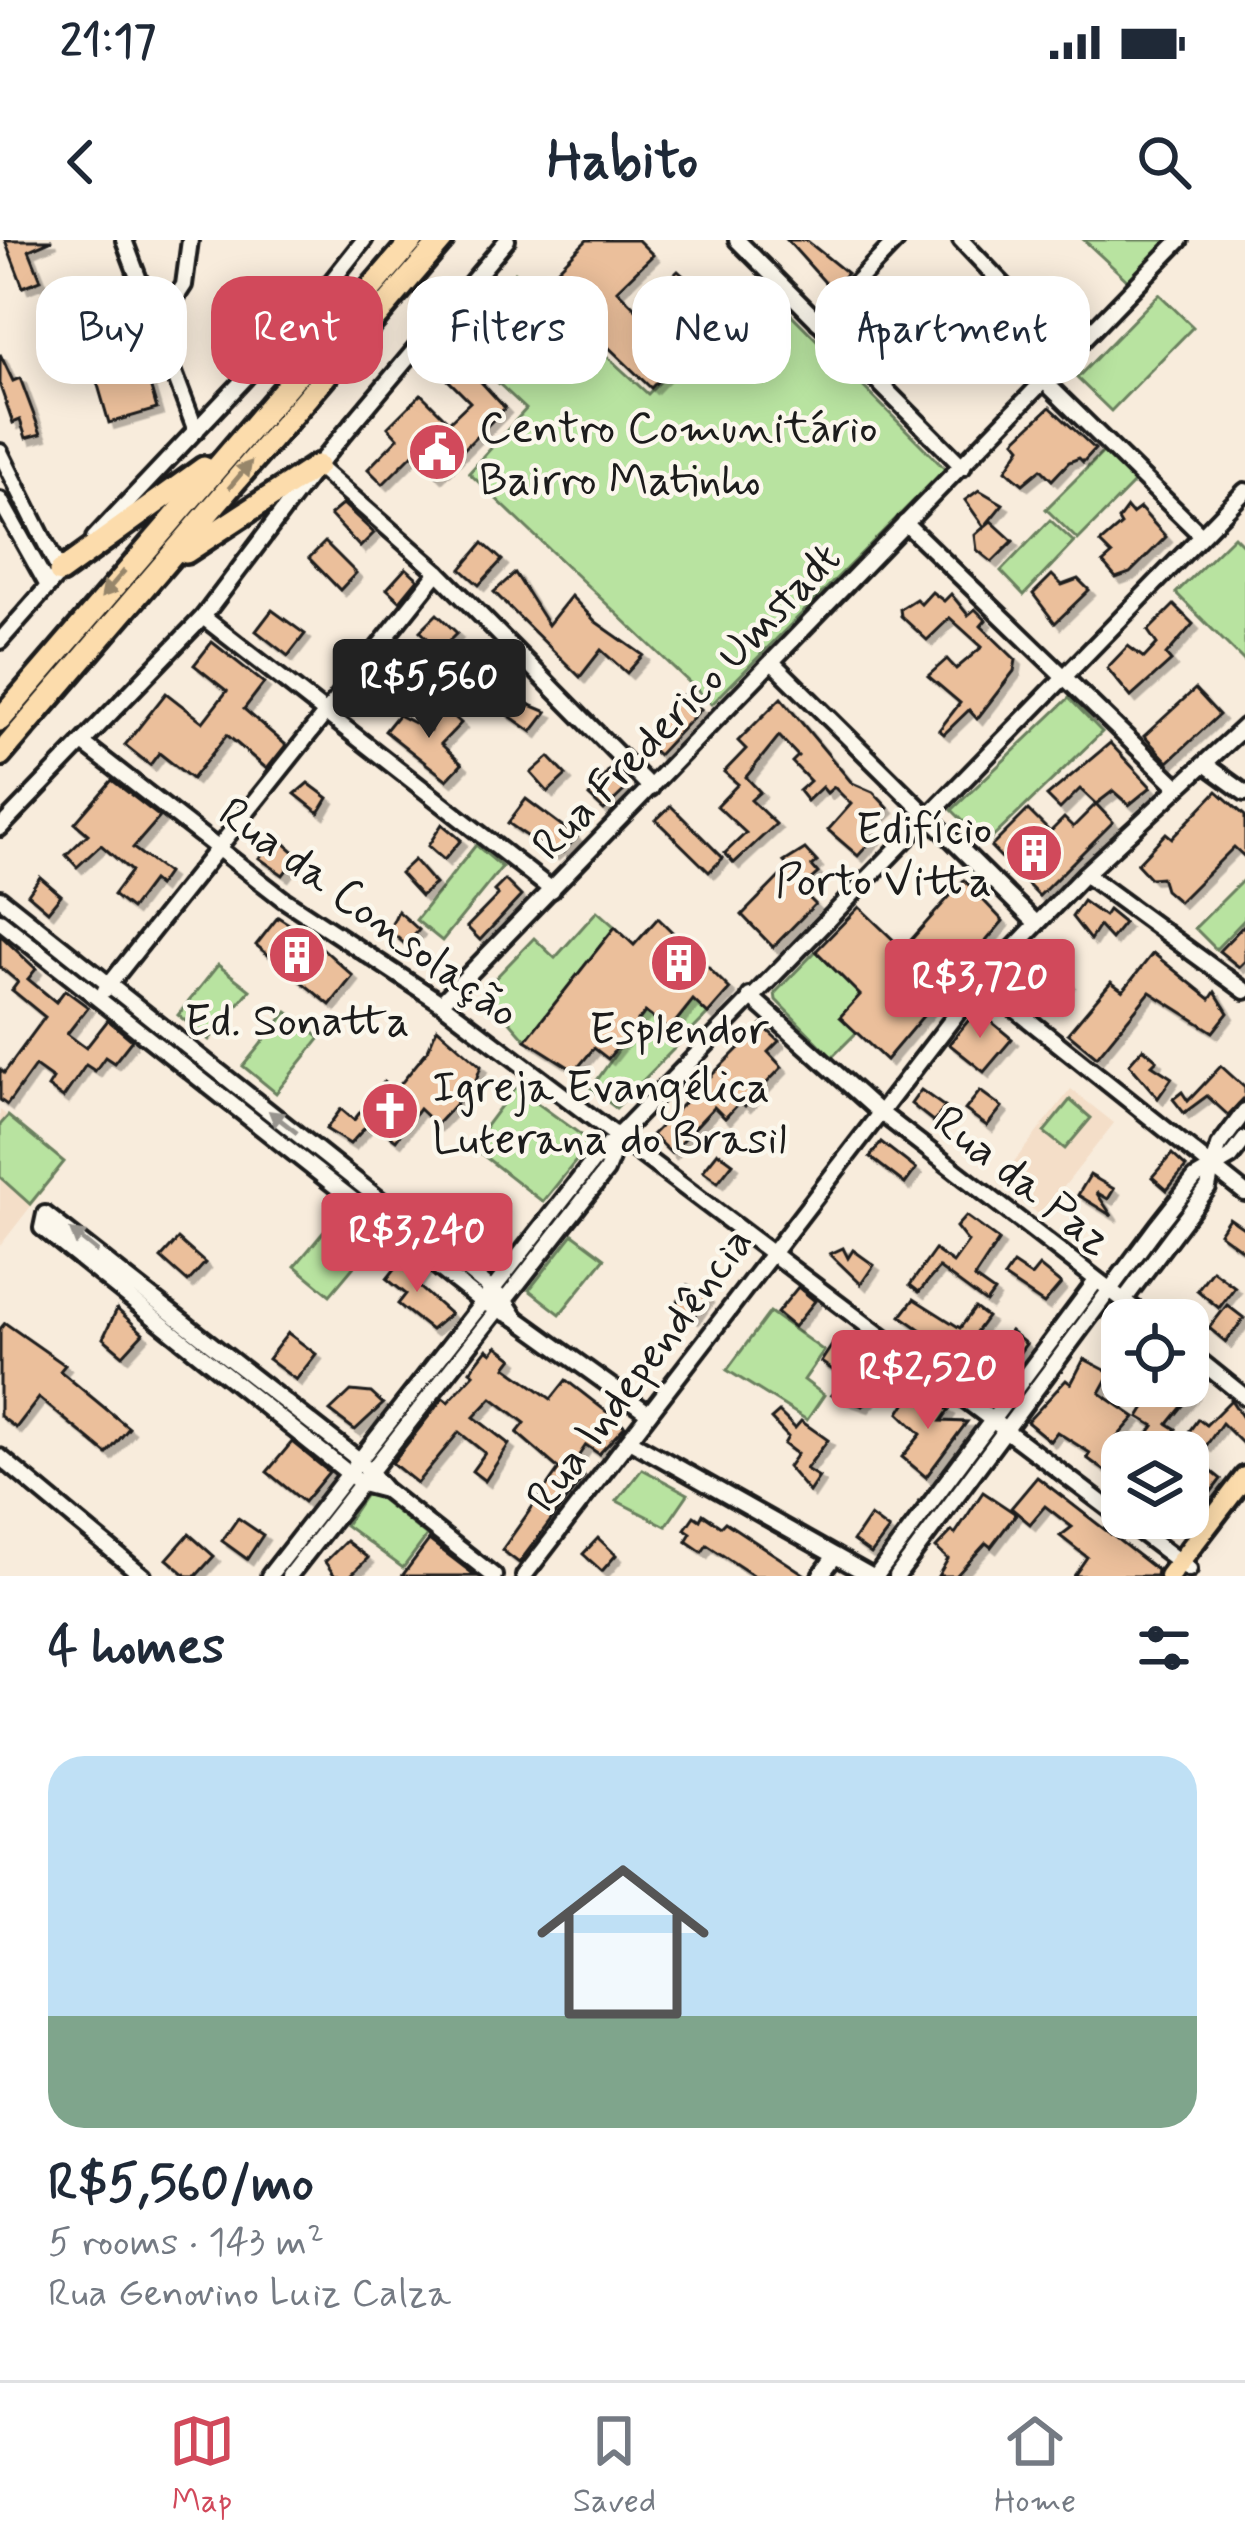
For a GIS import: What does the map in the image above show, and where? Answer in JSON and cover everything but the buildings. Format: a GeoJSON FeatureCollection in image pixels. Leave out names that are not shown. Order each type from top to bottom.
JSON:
{"type":"FeatureCollection","features":[{"type":"Feature","properties":{"kind":"highway"},"geometry":{"type":"LineString","coordinates":[[0,720],[413,240]]}},
{"type":"Feature","properties":{"kind":"highway"},"geometry":{"type":"LineString","coordinates":[[0,755],[442,240]]}},
{"type":"Feature","properties":{"kind":"highway"},"geometry":{"type":"LineString","coordinates":[[54,579],[247,434]]}},
{"type":"Feature","properties":{"kind":"highway"},"geometry":{"type":"LineString","coordinates":[[165,565],[316,466]]}},
{"type":"Feature","properties":{"kind":"main road"},"geometry":{"type":"LineString","coordinates":[[1180,1571],[1243,1490]]}},
{"type":"Feature","properties":{"kind":"street"},"geometry":{"type":"LineString","coordinates":[[124,240],[137,276]]}},
{"type":"Feature","properties":{"kind":"street"},"geometry":{"type":"LineString","coordinates":[[185,276],[190,240]]}},
{"type":"Feature","properties":{"kind":"street"},"geometry":{"type":"LineString","coordinates":[[0,641],[304,316],[364,240]]}},
{"type":"Feature","properties":{"kind":"street"},"geometry":{"type":"LineString","coordinates":[[0,828],[203,617],[316,466],[507,240]]}},
{"type":"Feature","properties":{"kind":"street"},"geometry":{"type":"LineString","coordinates":[[737,240],[815,319]]}},
{"type":"Feature","properties":{"kind":"street"},"geometry":{"type":"LineString","coordinates":[[862,276],[897,240]]}},
{"type":"Feature","properties":{"kind":"street"},"geometry":{"type":"LineString","coordinates":[[961,240],[995,276]]}},
{"type":"Feature","properties":{"kind":"street","name":"Rua Frederico Umstadt"},"geometry":{"type":"LineString","coordinates":[[1090,334],[1180,240]]}},
{"type":"Feature","properties":{"kind":"street"},"geometry":{"type":"LineString","coordinates":[[178,384],[196,431]]}},
{"type":"Feature","properties":{"kind":"street"},"geometry":{"type":"LineString","coordinates":[[880,384],[963,466]]}},
{"type":"Feature","properties":{"kind":"street","name":"Rua Frederico Umstadt"},"geometry":{"type":"LineString","coordinates":[[442,1004],[1043,384]]}},
{"type":"Feature","properties":{"kind":"street"},"geometry":{"type":"LineString","coordinates":[[1047,384],[1201,535]]}},
{"type":"Feature","properties":{"kind":"street"},"geometry":{"type":"LineString","coordinates":[[0,452],[54,579]]}},
{"type":"Feature","properties":{"kind":"street"},"geometry":{"type":"LineString","coordinates":[[316,466],[438,572],[651,788]]}},
{"type":"Feature","properties":{"kind":"street"},"geometry":{"type":"LineString","coordinates":[[289,1576],[354,1466],[401,1406],[501,1306],[594,1160],[618,1141],[749,997],[1245,491]]}},
{"type":"Feature","properties":{"kind":"street"},"geometry":{"type":"LineString","coordinates":[[19,494],[1,501],[54,579]]}},
{"type":"Feature","properties":{"kind":"street"},"geometry":{"type":"LineString","coordinates":[[905,523],[1178,788]]}},
{"type":"Feature","properties":{"kind":"street"},"geometry":{"type":"LineString","coordinates":[[98,999],[438,572]]}},
{"type":"Feature","properties":{"kind":"street"},"geometry":{"type":"LineString","coordinates":[[203,617],[552,890]]}},
{"type":"Feature","properties":{"kind":"street"},"geometry":{"type":"LineString","coordinates":[[772,662],[1036,923]]}},
{"type":"Feature","properties":{"kind":"street","name":"Rua Independência"},"geometry":{"type":"LineString","coordinates":[[524,1576],[981,982],[1085,874],[1245,726]]}},
{"type":"Feature","properties":{"kind":"street","name":"Rua da Consolação"},"geometry":{"type":"LineString","coordinates":[[84,744],[283,899],[442,1004],[999,1427],[1180,1571]]}},
{"type":"Feature","properties":{"kind":"street"},"geometry":{"type":"LineString","coordinates":[[1205,764],[1245,793]]}},
{"type":"Feature","properties":{"kind":"street"},"geometry":{"type":"LineString","coordinates":[[1085,874],[1245,991]]}},
{"type":"Feature","properties":{"kind":"street"},"geometry":{"type":"LineString","coordinates":[[487,1296],[428,1237],[6,903],[1,922],[227,1102],[416,1252],[487,1296],[648,1414]]}},
{"type":"Feature","properties":{"kind":"street"},"geometry":{"type":"LineString","coordinates":[[45,956],[55,942]]}},
{"type":"Feature","properties":{"kind":"street"},"geometry":{"type":"LineString","coordinates":[[981,982],[1245,1193]]}},
{"type":"Feature","properties":{"kind":"street","name":"Rua da Paz"},"geometry":{"type":"LineString","coordinates":[[749,997],[878,1110],[1122,1299]]}},
{"type":"Feature","properties":{"kind":"street"},"geometry":{"type":"LineString","coordinates":[[170,1056],[181,1041]]}},
{"type":"Feature","properties":{"kind":"street"},"geometry":{"type":"LineString","coordinates":[[227,1102],[238,1087]]}},
{"type":"Feature","properties":{"kind":"street"},"geometry":{"type":"LineString","coordinates":[[1125,1299],[1208,1188],[1219,1146],[1245,1111]]}},
{"type":"Feature","properties":{"kind":"street"},"geometry":{"type":"LineString","coordinates":[[897,1576],[932,1530],[1047,1348],[1195,1178],[1231,1157],[1245,1139]]}},
{"type":"Feature","properties":{"kind":"street"},"geometry":{"type":"LineString","coordinates":[[313,1170],[325,1156]]}},
{"type":"Feature","properties":{"kind":"street"},"geometry":{"type":"LineString","coordinates":[[368,1214],[380,1199]]}},
{"type":"Feature","properties":{"kind":"street"},"geometry":{"type":"LineString","coordinates":[[116,1277],[51,1214],[40,1221],[494,1576]]}},
{"type":"Feature","properties":{"kind":"street"},"geometry":{"type":"LineString","coordinates":[[1158,1225],[1173,1235]]}},
{"type":"Feature","properties":{"kind":"street"},"geometry":{"type":"LineString","coordinates":[[269,1576],[367,1478],[416,1415],[487,1296],[551,1229]]}},
{"type":"Feature","properties":{"kind":"street"},"geometry":{"type":"LineString","coordinates":[[416,1252],[428,1237]]}},
{"type":"Feature","properties":{"kind":"street"},"geometry":{"type":"LineString","coordinates":[[629,1440],[874,1576],[1061,1357],[1103,1286]]}},
{"type":"Feature","properties":{"kind":"street"},"geometry":{"type":"LineString","coordinates":[[1047,1348],[1061,1357]]}},
{"type":"Feature","properties":{"kind":"street"},"geometry":{"type":"LineString","coordinates":[[1209,1368],[1245,1397]]}},
{"type":"Feature","properties":{"kind":"street"},"geometry":{"type":"LineString","coordinates":[[401,1406],[416,1415]]}},
{"type":"Feature","properties":{"kind":"street"},"geometry":{"type":"LineString","coordinates":[[0,1457],[143,1576]]}},
{"type":"Feature","properties":{"kind":"street"},"geometry":{"type":"LineString","coordinates":[[918,1522],[932,1530]]}},
{"type":"Feature","properties":{"kind":"street"},"geometry":{"type":"LineString","coordinates":[[820,1576],[836,1556]]}},
{"type":"Feature","properties":{"kind":"shaded area"},"geometry":{"type":"Polygon","coordinates":[[[1071,1089],[1114,1123],[1041,1216],[998,1182],[1071,1089]]]}},
{"type":"Feature","properties":{"kind":"shaded area"},"geometry":{"type":"Polygon","coordinates":[[[0,1110],[66,1161],[0,1246],[0,1110]]]}},
{"type":"Feature","properties":{"kind":"green space"},"geometry":{"type":"Polygon","coordinates":[[[1084,240],[1172,240],[1130,283],[1084,240]]]}},
{"type":"Feature","properties":{"kind":"green space"},"geometry":{"type":"Polygon","coordinates":[[[1159,294],[1193,327],[1111,411],[1083,384],[1090,384],[1090,365],[1159,294]]]}},
{"type":"Feature","properties":{"kind":"green space"},"geometry":{"type":"Polygon","coordinates":[[[791,314],[815,338],[815,384],[860,384],[945,469],[712,704],[469,473],[526,409],[499,384],[608,384],[608,357],[648,394],[658,384],[791,384],[791,314]]]}},
{"type":"Feature","properties":{"kind":"green space"},"geometry":{"type":"Polygon","coordinates":[[[1104,451],[1135,482],[1078,540],[1046,509],[1104,451]]]}},
{"type":"Feature","properties":{"kind":"green space"},"geometry":{"type":"Polygon","coordinates":[[[1050,520],[1074,542],[1024,595],[1001,571],[1050,520]]]}},
{"type":"Feature","properties":{"kind":"green space"},"geometry":{"type":"Polygon","coordinates":[[[1234,536],[1245,547],[1245,662],[1176,593],[1234,536]]]}},
{"type":"Feature","properties":{"kind":"green space"},"geometry":{"type":"Polygon","coordinates":[[[1069,698],[1102,732],[986,844],[952,810],[1069,698]]]}},
{"type":"Feature","properties":{"kind":"green space"},"geometry":{"type":"Polygon","coordinates":[[[476,845],[502,867],[442,941],[416,920],[476,845]]]}},
{"type":"Feature","properties":{"kind":"green space"},"geometry":{"type":"Polygon","coordinates":[[[1245,878],[1245,919],[1216,949],[1195,928],[1245,878]]]}},
{"type":"Feature","properties":{"kind":"green space"},"geometry":{"type":"Polygon","coordinates":[[[597,911],[615,927],[526,1040],[483,991],[534,938],[555,958],[597,911]]]}},
{"type":"Feature","properties":{"kind":"green space"},"geometry":{"type":"Polygon","coordinates":[[[816,951],[860,995],[857,1032],[832,1057],[776,1000],[775,993],[816,951]]]}},
{"type":"Feature","properties":{"kind":"green space"},"geometry":{"type":"Polygon","coordinates":[[[218,965],[250,990],[209,1040],[178,1015],[218,965]]]}},
{"type":"Feature","properties":{"kind":"green space"},"geometry":{"type":"Polygon","coordinates":[[[674,982],[708,1014],[616,1108],[591,1089],[645,1012],[669,1030],[685,1010],[674,982]]]}},
{"type":"Feature","properties":{"kind":"green space"},"geometry":{"type":"Polygon","coordinates":[[[287,1012],[320,1038],[276,1093],[243,1066],[287,1012]]]}},
{"type":"Feature","properties":{"kind":"green space"},"geometry":{"type":"Polygon","coordinates":[[[515,1087],[591,1142],[543,1202],[471,1146],[515,1087]]]}},
{"type":"Feature","properties":{"kind":"green space"},"geometry":{"type":"Polygon","coordinates":[[[1070,1100],[1091,1118],[1065,1149],[1044,1132],[1070,1100]]]}},
{"type":"Feature","properties":{"kind":"green space"},"geometry":{"type":"Polygon","coordinates":[[[8,1116],[64,1162],[30,1204],[0,1177],[0,1125],[8,1116]]]}},
{"type":"Feature","properties":{"kind":"green space"},"geometry":{"type":"Polygon","coordinates":[[[346,1205],[381,1234],[330,1295],[295,1266],[346,1205]]]}},
{"type":"Feature","properties":{"kind":"green space"},"geometry":{"type":"Polygon","coordinates":[[[573,1234],[605,1258],[560,1314],[529,1290],[573,1234]]]}},
{"type":"Feature","properties":{"kind":"green space"},"geometry":{"type":"Polygon","coordinates":[[[770,1312],[824,1351],[804,1380],[824,1395],[807,1420],[727,1370],[770,1312]]]}},
{"type":"Feature","properties":{"kind":"green space"},"geometry":{"type":"Polygon","coordinates":[[[642,1469],[688,1494],[666,1526],[617,1501],[642,1469]]]}},
{"type":"Feature","properties":{"kind":"green space"},"geometry":{"type":"Polygon","coordinates":[[[369,1490],[427,1536],[403,1568],[345,1525],[369,1490]]]}},
{"type":"Feature","properties":{"kind":"place","name":"Centro Comunitário Bairro Matinho"},"geometry":{"type":"Point","coordinates":[437,452]}},
{"type":"Feature","properties":{"kind":"place","name":"Edifício Porto Vitta"},"geometry":{"type":"Point","coordinates":[1034,853]}},
{"type":"Feature","properties":{"kind":"place","name":"Ed. Sonatta"},"geometry":{"type":"Point","coordinates":[297,955]}},
{"type":"Feature","properties":{"kind":"place","name":"Esplendor"},"geometry":{"type":"Point","coordinates":[679,963]}},
{"type":"Feature","properties":{"kind":"place","name":"Igreja Evangélica Luterana do Brasil"},"geometry":{"type":"Point","coordinates":[390,1111]}}]}
